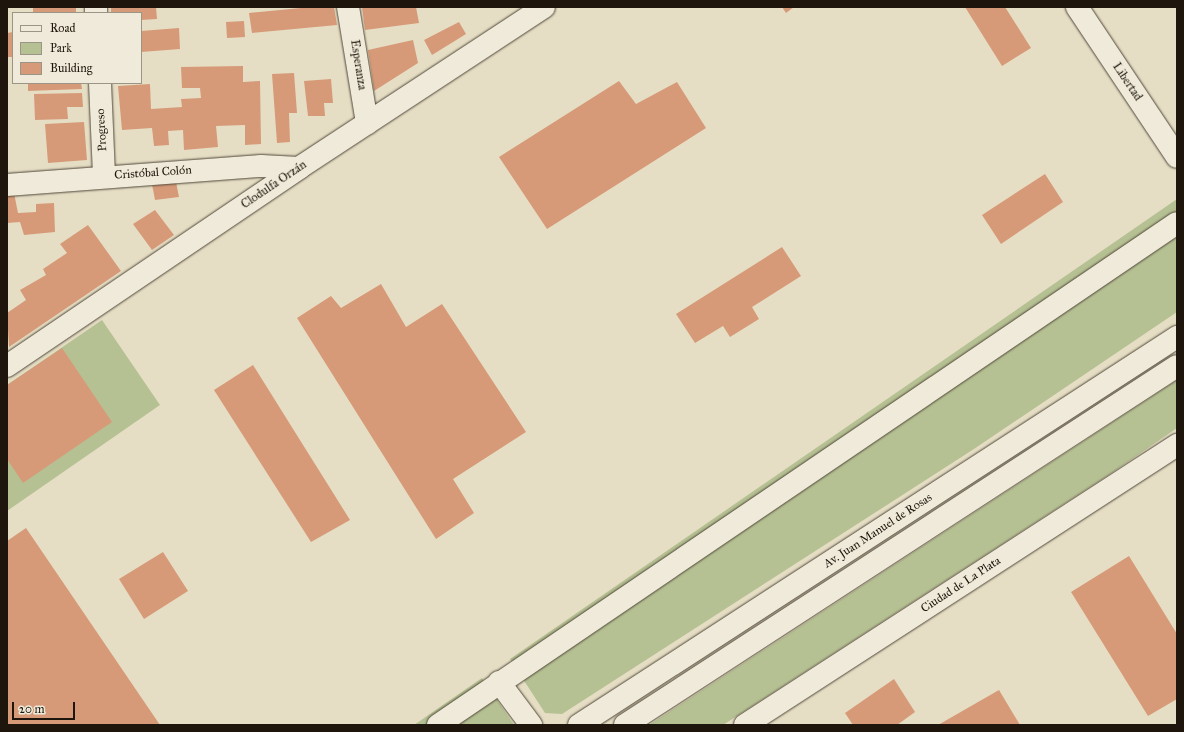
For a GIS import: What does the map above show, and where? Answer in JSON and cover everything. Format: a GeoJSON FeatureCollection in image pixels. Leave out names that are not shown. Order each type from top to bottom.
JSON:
{"type":"FeatureCollection","features":[{"type":"Feature","properties":{"kind":"street","name":"Esperanza"},"geometry":{"type":"LineString","coordinates":[[348,7],[367,123]]}},
{"type":"Feature","properties":{"kind":"street","name":"Clodulfa Orzán"},"geometry":{"type":"LineString","coordinates":[[7,366],[299,168],[544,7]]}},
{"type":"Feature","properties":{"kind":"street","name":"Libertad"},"geometry":{"type":"LineString","coordinates":[[1076,7],[1177,157]]}},
{"type":"Feature","properties":{"kind":"street","name":"Progreso"},"geometry":{"type":"LineString","coordinates":[[100,84],[104,176]]}},
{"type":"Feature","properties":{"kind":"street","name":"Cristóbal Colón"},"geometry":{"type":"LineString","coordinates":[[7,185],[104,176],[261,166],[299,168]]}},
{"type":"Feature","properties":{"kind":"street"},"geometry":{"type":"LineString","coordinates":[[438,725],[499,682],[1177,223]]}},
{"type":"Feature","properties":{"kind":"street","name":"Av. Juan Manuel de Rosas"},"geometry":{"type":"LineString","coordinates":[[579,725],[1177,337]]}},
{"type":"Feature","properties":{"kind":"street","name":"Av. Juan Manuel de Rosas"},"geometry":{"type":"LineString","coordinates":[[626,725],[1177,366]]}},
{"type":"Feature","properties":{"kind":"street","name":"Ciudad de La Plata"},"geometry":{"type":"LineString","coordinates":[[745,725],[1177,445]]}},
{"type":"Feature","properties":{"kind":"street"},"geometry":{"type":"LineString","coordinates":[[499,682],[531,725]]}},
{"type":"Feature","properties":{"kind":"green space"},"geometry":{"type":"Polygon","coordinates":[[[1177,199],[1177,312],[974,449],[562,714],[545,713],[510,659],[1177,199]]]}},
{"type":"Feature","properties":{"kind":"green space"},"geometry":{"type":"Polygon","coordinates":[[[102,320],[160,405],[7,511],[7,385],[102,320]]]}},
{"type":"Feature","properties":{"kind":"green space"},"geometry":{"type":"Polygon","coordinates":[[[1177,380],[1177,428],[1110,474],[723,725],[649,725],[1177,380]]]}},
{"type":"Feature","properties":{"kind":"green space"},"geometry":{"type":"Polygon","coordinates":[[[482,678],[514,725],[414,725],[482,678]]]}},
{"type":"Feature","properties":{"kind":"building"},"geometry":{"type":"Polygon","coordinates":[[[33,7],[76,7],[76,12],[33,12],[33,7]]]}},
{"type":"Feature","properties":{"kind":"building"},"geometry":{"type":"Polygon","coordinates":[[[111,7],[156,7],[157,19],[142,20],[142,12],[111,12],[111,7]]]}},
{"type":"Feature","properties":{"kind":"building"},"geometry":{"type":"Polygon","coordinates":[[[311,7],[334,7],[337,25],[252,33],[249,13],[311,7]]]}},
{"type":"Feature","properties":{"kind":"building"},"geometry":{"type":"Polygon","coordinates":[[[362,7],[416,7],[419,23],[365,30],[362,7]]]}},
{"type":"Feature","properties":{"kind":"building"},"geometry":{"type":"Polygon","coordinates":[[[782,7],[794,7],[786,13],[782,7]]]}},
{"type":"Feature","properties":{"kind":"building"},"geometry":{"type":"Polygon","coordinates":[[[965,7],[1005,7],[1031,48],[1002,66],[965,7]]]}},
{"type":"Feature","properties":{"kind":"building"},"geometry":{"type":"Polygon","coordinates":[[[244,21],[245,37],[227,38],[226,22],[244,21]]]}},
{"type":"Feature","properties":{"kind":"building"},"geometry":{"type":"Polygon","coordinates":[[[459,22],[466,34],[432,55],[424,40],[459,22]]]}},
{"type":"Feature","properties":{"kind":"building"},"geometry":{"type":"Polygon","coordinates":[[[179,28],[180,49],[142,52],[142,31],[179,28]]]}},
{"type":"Feature","properties":{"kind":"building"},"geometry":{"type":"Polygon","coordinates":[[[12,32],[12,57],[7,57],[7,33],[12,32]]]}},
{"type":"Feature","properties":{"kind":"building"},"geometry":{"type":"Polygon","coordinates":[[[413,40],[418,63],[374,91],[368,50],[413,40]]]}},
{"type":"Feature","properties":{"kind":"building"},"geometry":{"type":"Polygon","coordinates":[[[243,66],[243,82],[260,81],[261,144],[245,145],[245,125],[216,126],[218,147],[184,150],[183,130],[168,131],[169,145],[154,146],[152,128],[122,130],[118,86],[150,84],[151,109],[182,107],[181,99],[201,98],[200,88],[182,88],[181,67],[243,66]]]}},
{"type":"Feature","properties":{"kind":"building"},"geometry":{"type":"Polygon","coordinates":[[[294,73],[297,113],[289,113],[290,142],[277,143],[272,74],[294,73]]]}},
{"type":"Feature","properties":{"kind":"building"},"geometry":{"type":"Polygon","coordinates":[[[331,79],[333,103],[324,103],[325,116],[308,116],[304,81],[331,79]]]}},
{"type":"Feature","properties":{"kind":"building"},"geometry":{"type":"Polygon","coordinates":[[[619,81],[636,104],[677,82],[706,128],[547,229],[499,157],[619,81]]]}},
{"type":"Feature","properties":{"kind":"building"},"geometry":{"type":"Polygon","coordinates":[[[28,84],[81,84],[82,89],[28,91],[28,84]]]}},
{"type":"Feature","properties":{"kind":"building"},"geometry":{"type":"Polygon","coordinates":[[[82,93],[83,107],[67,107],[68,119],[35,120],[34,94],[82,93]]]}},
{"type":"Feature","properties":{"kind":"building"},"geometry":{"type":"Polygon","coordinates":[[[84,122],[87,160],[48,163],[45,124],[84,122]]]}},
{"type":"Feature","properties":{"kind":"building"},"geometry":{"type":"Polygon","coordinates":[[[1045,174],[1063,202],[1001,244],[982,215],[1045,174]]]}},
{"type":"Feature","properties":{"kind":"building"},"geometry":{"type":"Polygon","coordinates":[[[175,177],[179,197],[155,200],[151,179],[175,177]]]}},
{"type":"Feature","properties":{"kind":"building"},"geometry":{"type":"Polygon","coordinates":[[[14,193],[18,213],[36,212],[36,204],[54,203],[55,232],[24,235],[20,222],[7,223],[7,194],[14,193]]]}},
{"type":"Feature","properties":{"kind":"building"},"geometry":{"type":"Polygon","coordinates":[[[155,210],[174,235],[152,250],[133,224],[155,210]]]}},
{"type":"Feature","properties":{"kind":"building"},"geometry":{"type":"Polygon","coordinates":[[[88,225],[121,271],[9,347],[7,313],[26,300],[20,290],[46,275],[43,269],[67,253],[60,244],[88,225]]]}},
{"type":"Feature","properties":{"kind":"building"},"geometry":{"type":"Polygon","coordinates":[[[782,247],[801,276],[752,307],[759,319],[730,337],[723,326],[695,343],[676,314],[782,247]]]}},
{"type":"Feature","properties":{"kind":"building"},"geometry":{"type":"Polygon","coordinates":[[[381,284],[406,327],[442,304],[526,432],[453,479],[474,513],[436,539],[297,318],[331,296],[341,308],[381,284]]]}},
{"type":"Feature","properties":{"kind":"building"},"geometry":{"type":"Polygon","coordinates":[[[62,348],[112,422],[23,483],[7,459],[7,385],[62,348]]]}},
{"type":"Feature","properties":{"kind":"building"},"geometry":{"type":"Polygon","coordinates":[[[253,365],[350,520],[311,542],[214,390],[253,365]]]}},
{"type":"Feature","properties":{"kind":"building"},"geometry":{"type":"Polygon","coordinates":[[[26,528],[160,725],[7,725],[7,541],[26,528]]]}},
{"type":"Feature","properties":{"kind":"building"},"geometry":{"type":"Polygon","coordinates":[[[163,552],[188,591],[144,619],[119,579],[163,552]]]}},
{"type":"Feature","properties":{"kind":"building"},"geometry":{"type":"Polygon","coordinates":[[[1129,556],[1177,634],[1177,699],[1148,716],[1071,592],[1129,556]]]}},
{"type":"Feature","properties":{"kind":"building"},"geometry":{"type":"Polygon","coordinates":[[[894,679],[915,712],[897,725],[853,725],[845,713],[894,679]]]}},
{"type":"Feature","properties":{"kind":"building"},"geometry":{"type":"Polygon","coordinates":[[[999,690],[1020,725],[938,725],[999,690]]]}}]}
